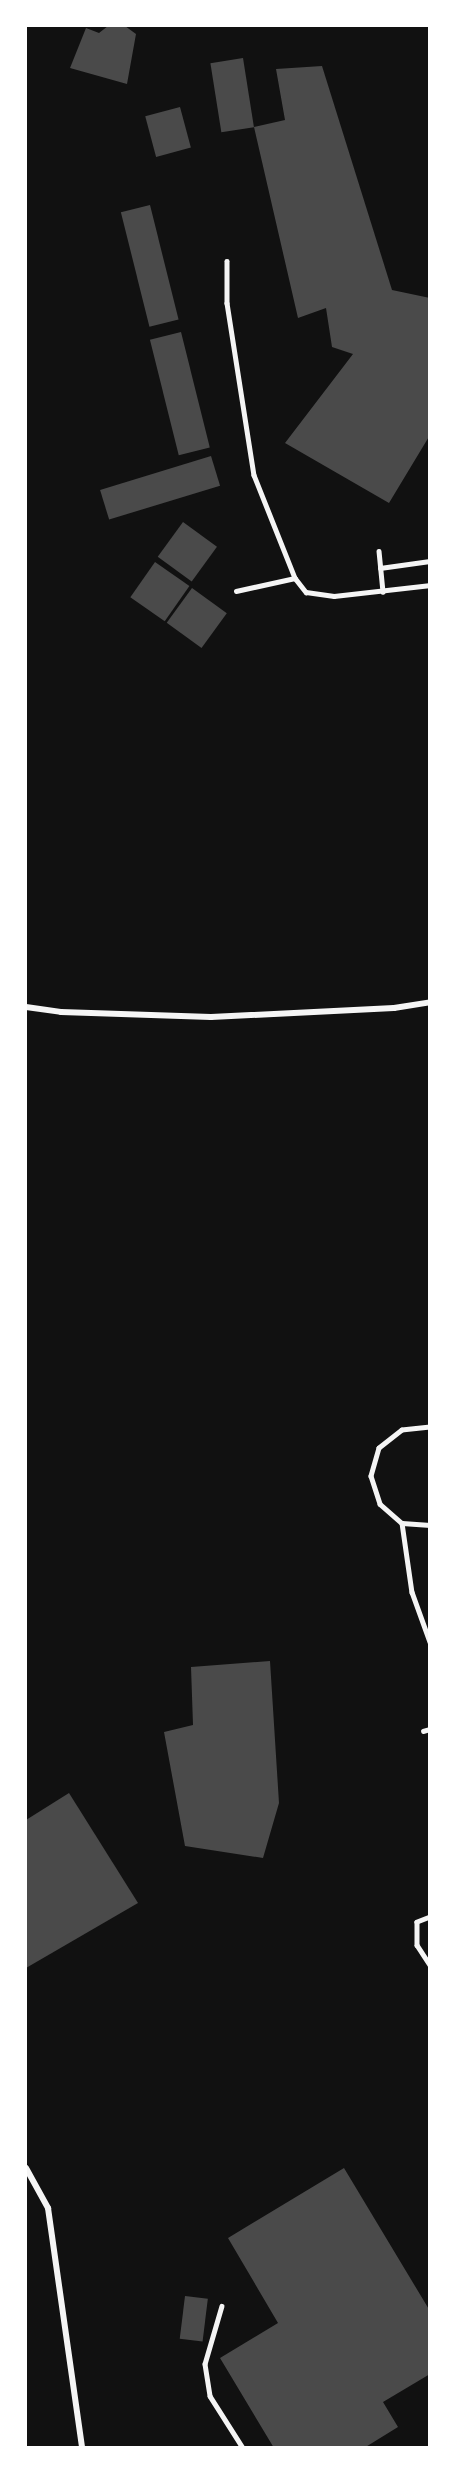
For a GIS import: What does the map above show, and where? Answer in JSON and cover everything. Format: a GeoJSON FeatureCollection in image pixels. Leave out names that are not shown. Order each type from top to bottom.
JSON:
{"type":"FeatureCollection","features":[{"type":"Feature","properties":{"kind":"street"},"geometry":{"type":"LineString","coordinates":[[26,1007],[61,1012],[211,1017],[394,1008],[429,1002]]}},
{"type":"Feature","properties":{"kind":"street"},"geometry":{"type":"LineString","coordinates":[[26,2168],[48,2208],[82,2448]]}},
{"type":"Feature","properties":{"kind":"lane"},"geometry":{"type":"LineString","coordinates":[[227,261],[227,303],[254,475],[295,578],[306,592],[320,596],[383,592],[429,585]]}},
{"type":"Feature","properties":{"kind":"lane"},"geometry":{"type":"LineString","coordinates":[[379,551],[383,592]]}},
{"type":"Feature","properties":{"kind":"lane"},"geometry":{"type":"LineString","coordinates":[[381,568],[429,561]]}},
{"type":"Feature","properties":{"kind":"lane"},"geometry":{"type":"LineString","coordinates":[[236,591],[295,578]]}},
{"type":"Feature","properties":{"kind":"lane"},"geometry":{"type":"LineString","coordinates":[[429,1427],[402,1430],[379,1448],[371,1476],[380,1504],[402,1523],[429,1525]]}},
{"type":"Feature","properties":{"kind":"lane"},"geometry":{"type":"LineString","coordinates":[[402,1523],[412,1593],[429,1642]]}},
{"type":"Feature","properties":{"kind":"lane"},"geometry":{"type":"LineString","coordinates":[[423,1731],[429,1729]]}},
{"type":"Feature","properties":{"kind":"lane"},"geometry":{"type":"LineString","coordinates":[[429,1917],[417,1922],[417,1946],[429,1965]]}},
{"type":"Feature","properties":{"kind":"lane"},"geometry":{"type":"LineString","coordinates":[[222,2306],[205,2364],[210,2396],[243,2448]]}},
{"type":"Feature","properties":{"kind":"building"},"geometry":{"type":"Polygon","coordinates":[[[108,26],[125,26],[136,34],[127,84],[70,68],[86,28],[99,33],[108,26]]]}},
{"type":"Feature","properties":{"kind":"building"},"geometry":{"type":"Polygon","coordinates":[[[243,58],[254,127],[221,132],[210,63],[243,58]]]}},
{"type":"Feature","properties":{"kind":"building"},"geometry":{"type":"Polygon","coordinates":[[[322,66],[392,290],[430,298],[430,435],[389,503],[285,443],[353,354],[332,347],[326,308],[298,318],[254,127],[285,120],[276,69],[322,66]]]}},
{"type":"Feature","properties":{"kind":"building"},"geometry":{"type":"Polygon","coordinates":[[[180,107],[191,148],[156,157],[145,116],[180,107]]]}},
{"type":"Feature","properties":{"kind":"building"},"geometry":{"type":"Polygon","coordinates":[[[150,205],[179,319],[149,327],[121,212],[150,205]]]}},
{"type":"Feature","properties":{"kind":"building"},"geometry":{"type":"Polygon","coordinates":[[[181,332],[210,447],[179,455],[150,340],[181,332]]]}},
{"type":"Feature","properties":{"kind":"building"},"geometry":{"type":"Polygon","coordinates":[[[211,456],[220,486],[109,520],[100,490],[211,456]]]}},
{"type":"Feature","properties":{"kind":"building"},"geometry":{"type":"Polygon","coordinates":[[[183,522],[217,547],[192,581],[158,557],[183,522]]]}},
{"type":"Feature","properties":{"kind":"building"},"geometry":{"type":"Polygon","coordinates":[[[155,562],[189,586],[165,621],[130,597],[155,562]]]}},
{"type":"Feature","properties":{"kind":"building"},"geometry":{"type":"Polygon","coordinates":[[[192,588],[227,613],[202,648],[167,623],[192,588]]]}},
{"type":"Feature","properties":{"kind":"building"},"geometry":{"type":"Polygon","coordinates":[[[270,1661],[279,1803],[263,1858],[185,1846],[164,1732],[193,1725],[191,1667],[270,1661]]]}},
{"type":"Feature","properties":{"kind":"building"},"geometry":{"type":"Polygon","coordinates":[[[69,1793],[138,1903],[26,1968],[26,1820],[69,1793]]]}},
{"type":"Feature","properties":{"kind":"building"},"geometry":{"type":"Polygon","coordinates":[[[344,2168],[430,2311],[430,2374],[383,2402],[398,2427],[364,2448],[274,2448],[220,2358],[278,2323],[228,2238],[344,2168]]]}},
{"type":"Feature","properties":{"kind":"building"},"geometry":{"type":"Polygon","coordinates":[[[185,2296],[208,2299],[203,2341],[180,2339],[185,2296]]]}}]}
